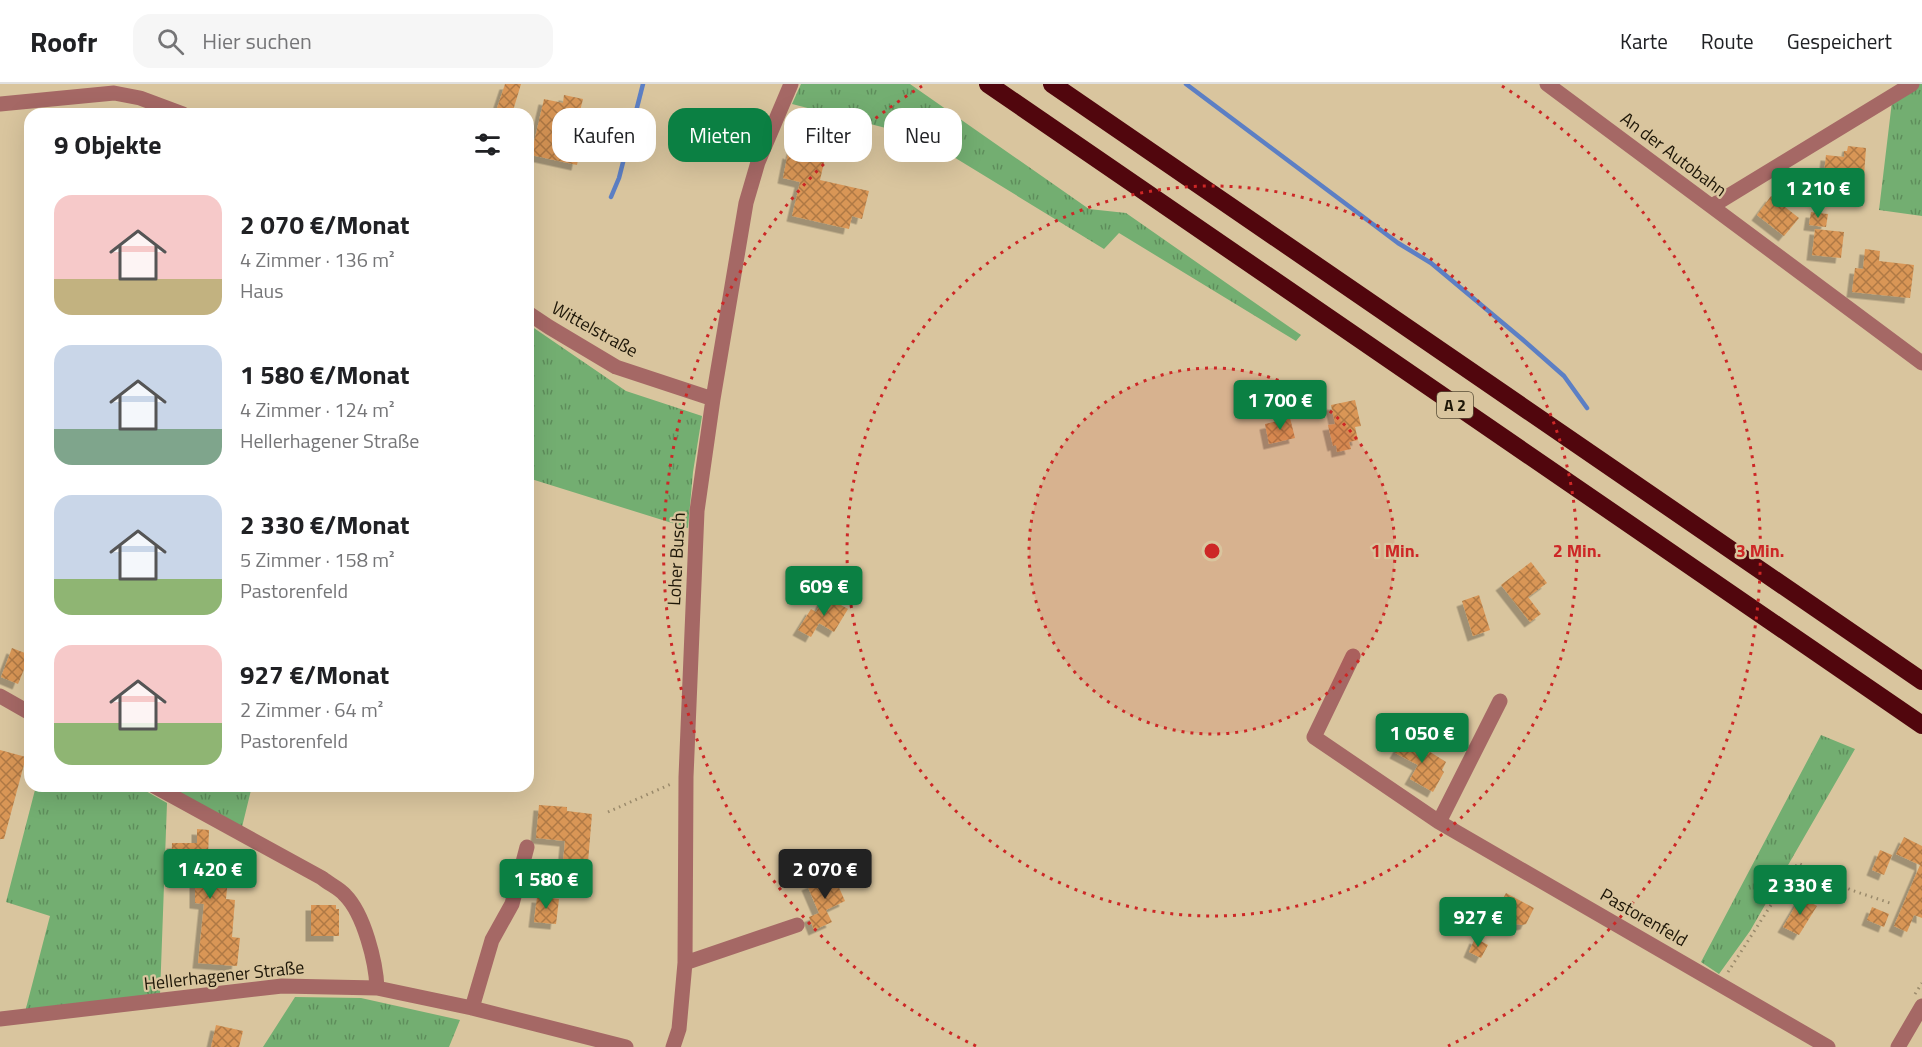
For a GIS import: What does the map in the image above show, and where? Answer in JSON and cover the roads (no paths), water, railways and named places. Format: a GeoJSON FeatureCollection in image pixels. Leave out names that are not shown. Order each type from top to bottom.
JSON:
{"type":"FeatureCollection","features":[{"type":"Feature","properties":{"kind":"highway","name":"A 2"},"geometry":{"type":"LineString","coordinates":[[988,84],[1922,725]]}},
{"type":"Feature","properties":{"kind":"highway","name":"A 2"},"geometry":{"type":"LineString","coordinates":[[1052,84],[1922,681]]}},
{"type":"Feature","properties":{"kind":"street","name":"Loher Busch"},"geometry":{"type":"LineString","coordinates":[[673,1047],[679,1029],[685,963],[686,777],[697,512],[713,399],[746,203],[758,162],[791,84]]}},
{"type":"Feature","properties":{"kind":"street","name":"An der Autobahn"},"geometry":{"type":"LineString","coordinates":[[1547,84],[1922,363]]}},
{"type":"Feature","properties":{"kind":"street"},"geometry":{"type":"LineString","coordinates":[[1712,206],[1912,84]]}},
{"type":"Feature","properties":{"kind":"street"},"geometry":{"type":"LineString","coordinates":[[0,104],[114,93],[150,101],[168,108]]}},
{"type":"Feature","properties":{"kind":"street","name":"Wittelstraße"},"geometry":{"type":"LineString","coordinates":[[534,317],[616,367],[713,399]]}},
{"type":"Feature","properties":{"kind":"street","name":"Pastorenfeld"},"geometry":{"type":"LineString","coordinates":[[1353,656],[1314,736],[1439,822],[1828,1047]]}},
{"type":"Feature","properties":{"kind":"street"},"geometry":{"type":"LineString","coordinates":[[0,696],[24,710]]}},
{"type":"Feature","properties":{"kind":"street"},"geometry":{"type":"LineString","coordinates":[[1439,822],[1500,700]]}},
{"type":"Feature","properties":{"kind":"street"},"geometry":{"type":"LineString","coordinates":[[165,792],[322,879],[345,895],[364,927],[376,973],[377,988]]}},
{"type":"Feature","properties":{"kind":"street"},"geometry":{"type":"LineString","coordinates":[[472,1008],[492,940],[512,904],[527,847]]}},
{"type":"Feature","properties":{"kind":"street"},"geometry":{"type":"LineString","coordinates":[[685,963],[797,925]]}},
{"type":"Feature","properties":{"kind":"street","name":"Hellerhagener Straße"},"geometry":{"type":"LineString","coordinates":[[0,1019],[282,986],[377,988],[472,1008],[626,1047]]}},
{"type":"Feature","properties":{"kind":"street"},"geometry":{"type":"LineString","coordinates":[[1898,1047],[1922,1006]]}},
{"type":"Feature","properties":{"kind":"waterway"},"geometry":{"type":"LineString","coordinates":[[611,197],[619,178],[643,84]]}},
{"type":"Feature","properties":{"kind":"waterway"},"geometry":{"type":"LineString","coordinates":[[1186,84],[1398,243],[1431,263],[1564,376],[1587,408]]}}]}
